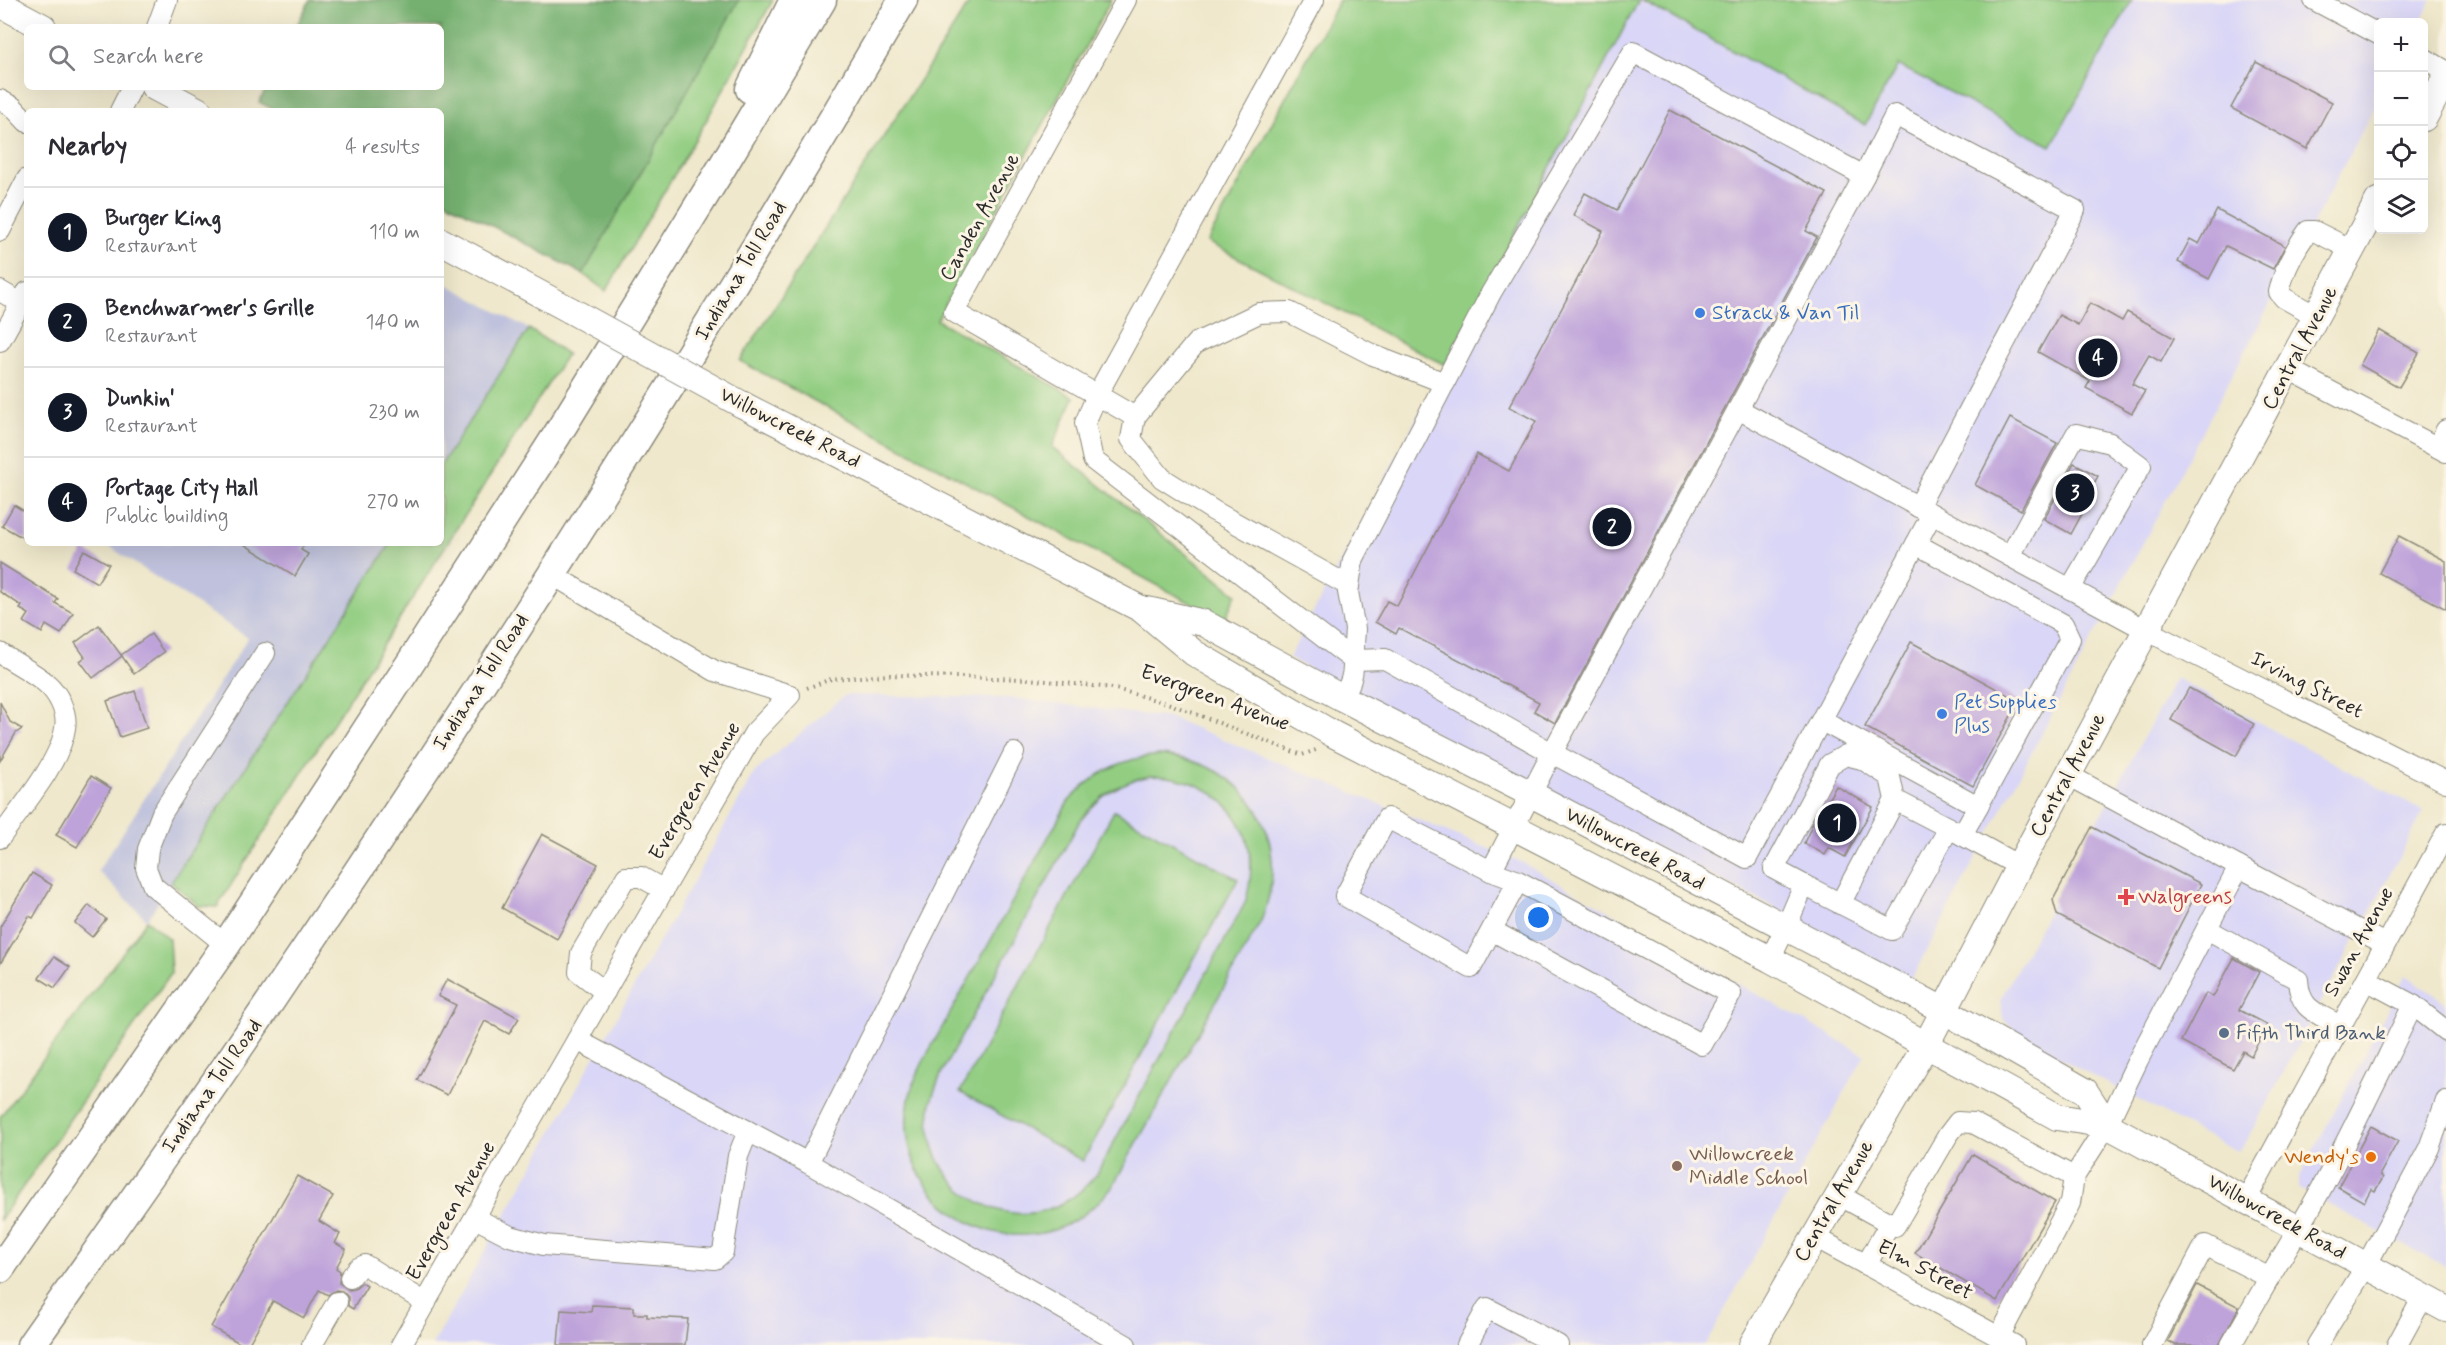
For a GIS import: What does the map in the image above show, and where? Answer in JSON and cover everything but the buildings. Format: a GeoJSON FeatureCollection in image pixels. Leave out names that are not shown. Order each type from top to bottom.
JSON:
{"type":"FeatureCollection","features":[{"type":"Feature","properties":{"kind":"highway"},"geometry":{"type":"LineString","coordinates":[[721,169],[754,76],[794,0]]}},
{"type":"Feature","properties":{"kind":"highway"},"geometry":{"type":"LineString","coordinates":[[0,1269],[226,945],[551,445],[822,0]]}},
{"type":"Feature","properties":{"kind":"highway","name":"Indiana Toll Road"},"geometry":{"type":"LineString","coordinates":[[31,1345],[284,982],[551,574],[707,328],[903,0]]}},
{"type":"Feature","properties":{"kind":"highway"},"geometry":{"type":"LineString","coordinates":[[839,109],[918,0]]}},
{"type":"Feature","properties":{"kind":"main road"},"geometry":{"type":"LineString","coordinates":[[0,4],[37,24]]}},
{"type":"Feature","properties":{"kind":"main road"},"geometry":{"type":"LineString","coordinates":[[2434,112],[2446,77]]}},
{"type":"Feature","properties":{"kind":"main road"},"geometry":{"type":"LineString","coordinates":[[160,90],[193,108]]}},
{"type":"Feature","properties":{"kind":"main road","name":"Central Avenue"},"geometry":{"type":"LineString","coordinates":[[1752,1345],[1837,1194],[1945,1011],[2019,866],[2374,210]]}},
{"type":"Feature","properties":{"kind":"main road","name":"Willowcreek Road"},"geometry":{"type":"LineString","coordinates":[[444,243],[741,404],[1141,609],[1194,653],[1333,734],[1770,959],[2057,1117],[2107,1125],[2446,1309]]}},
{"type":"Feature","properties":{"kind":"main road","name":"Willowcreek Road"},"geometry":{"type":"LineString","coordinates":[[1141,609],[1204,623],[1342,698],[1531,794],[1945,1011],[2085,1092],[2107,1125]]}},
{"type":"Feature","properties":{"kind":"street"},"geometry":{"type":"LineString","coordinates":[[158,24],[167,0]]}},
{"type":"Feature","properties":{"kind":"street","name":"Canden Avenue"},"geometry":{"type":"LineString","coordinates":[[1096,395],[954,312],[1126,0]]}},
{"type":"Feature","properties":{"kind":"street"},"geometry":{"type":"LineString","coordinates":[[1314,0],[1096,395],[1085,423],[1093,460],[1353,660],[1384,659],[1552,753],[1747,858],[1916,544],[1925,510],[2075,210],[1895,115],[1552,753],[1491,871]]}},
{"type":"Feature","properties":{"kind":"street"},"geometry":{"type":"LineString","coordinates":[[2314,0],[2374,31]]}},
{"type":"Feature","properties":{"kind":"street"},"geometry":{"type":"LineString","coordinates":[[1342,698],[1351,684],[1354,672],[1355,629],[1349,586],[1353,560],[1491,293],[1633,51],[1864,176]]}},
{"type":"Feature","properties":{"kind":"street"},"geometry":{"type":"LineString","coordinates":[[2428,60],[2446,71]]}},
{"type":"Feature","properties":{"kind":"street"},"geometry":{"type":"LineString","coordinates":[[122,108],[130,90]]}},
{"type":"Feature","properties":{"kind":"street"},"geometry":{"type":"LineString","coordinates":[[0,100],[13,107],[24,119]]}},
{"type":"Feature","properties":{"kind":"street"},"geometry":{"type":"LineString","coordinates":[[0,231],[24,185]]}},
{"type":"Feature","properties":{"kind":"street"},"geometry":{"type":"LineString","coordinates":[[2316,316],[2284,298],[2278,292],[2282,277],[2302,239],[2308,231],[2314,231],[2352,250]]}},
{"type":"Feature","properties":{"kind":"street"},"geometry":{"type":"LineString","coordinates":[[0,291],[24,298],[0,341]]}},
{"type":"Feature","properties":{"kind":"street"},"geometry":{"type":"LineString","coordinates":[[1349,586],[1214,511],[1162,478],[1131,439],[1135,417],[1196,343],[1259,313],[1289,312],[1373,355],[1445,383]]}},
{"type":"Feature","properties":{"kind":"street"},"geometry":{"type":"LineString","coordinates":[[2288,369],[2443,443]]}},
{"type":"Feature","properties":{"kind":"street"},"geometry":{"type":"LineString","coordinates":[[1096,395],[1135,417]]}},
{"type":"Feature","properties":{"kind":"street","name":"Irving Street"},"geometry":{"type":"LineString","coordinates":[[1738,409],[2146,630],[2443,775]]}},
{"type":"Feature","properties":{"kind":"street"},"geometry":{"type":"LineString","coordinates":[[2010,556],[2076,434],[2110,443],[2141,466],[2070,589]]}},
{"type":"Feature","properties":{"kind":"street"},"geometry":{"type":"LineString","coordinates":[[1840,904],[1894,800],[1890,777],[1878,767],[1862,759],[1846,755],[1830,764],[1774,869],[1803,885],[1840,904],[1892,930],[1955,832],[1978,806],[2070,639],[2063,624],[1916,544]]}},
{"type":"Feature","properties":{"kind":"street"},"geometry":{"type":"LineString","coordinates":[[551,574],[715,671],[790,695]]}},
{"type":"Feature","properties":{"kind":"street"},"geometry":{"type":"LineString","coordinates":[[226,945],[153,886],[146,868],[148,849],[162,813],[265,653]]}},
{"type":"Feature","properties":{"kind":"street"},"geometry":{"type":"LineString","coordinates":[[0,654],[47,684],[63,710],[66,726],[61,746],[50,766],[0,838]]}},
{"type":"Feature","properties":{"kind":"street","name":"Evergreen Avenue"},"geometry":{"type":"LineString","coordinates":[[401,1345],[754,733],[790,695]]}},
{"type":"Feature","properties":{"kind":"street"},"geometry":{"type":"LineString","coordinates":[[1822,721],[1978,806]]}},
{"type":"Feature","properties":{"kind":"street"},"geometry":{"type":"LineString","coordinates":[[808,1163],[1014,753]]}},
{"type":"Feature","properties":{"kind":"street"},"geometry":{"type":"LineString","coordinates":[[2068,775],[2385,945]]}},
{"type":"Feature","properties":{"kind":"street"},"geometry":{"type":"LineString","coordinates":[[1894,800],[2019,866]]}},
{"type":"Feature","properties":{"kind":"street"},"geometry":{"type":"LineString","coordinates":[[1493,931],[1702,1045],[1731,994],[1518,881],[1491,871],[1387,818],[1345,896],[1471,968],[1518,881]]}},
{"type":"Feature","properties":{"kind":"street","name":"Swan Avenue"},"geometry":{"type":"LineString","coordinates":[[2246,1200],[2446,833]]}},
{"type":"Feature","properties":{"kind":"street"},"geometry":{"type":"LineString","coordinates":[[2006,1341],[2070,1203],[2074,1177],[2107,1125],[2138,1060],[2239,867]]}},
{"type":"Feature","properties":{"kind":"street"},"geometry":{"type":"LineString","coordinates":[[605,992],[579,972],[581,953],[626,877],[641,877],[664,890]]}},
{"type":"Feature","properties":{"kind":"street"},"geometry":{"type":"LineString","coordinates":[[1770,959],[1803,885]]}},
{"type":"Feature","properties":{"kind":"street"},"geometry":{"type":"LineString","coordinates":[[2207,929],[2298,980],[2299,997],[2306,1006],[2340,1026]]}},
{"type":"Feature","properties":{"kind":"street"},"geometry":{"type":"LineString","coordinates":[[2366,980],[2413,1005],[2446,1031]]}},
{"type":"Feature","properties":{"kind":"street"},"geometry":{"type":"LineString","coordinates":[[2232,1345],[2268,1277],[2298,1229],[2372,1089],[2413,1005]]}},
{"type":"Feature","properties":{"kind":"street"},"geometry":{"type":"LineString","coordinates":[[577,1040],[808,1163],[1126,1345]]}},
{"type":"Feature","properties":{"kind":"street"},"geometry":{"type":"LineString","coordinates":[[2317,1345],[2366,1266],[2429,1148],[2446,1101]]}},
{"type":"Feature","properties":{"kind":"street"},"geometry":{"type":"LineString","coordinates":[[1837,1194],[1896,1226],[1948,1135],[1958,1122],[1973,1123],[2074,1177]]}},
{"type":"Feature","properties":{"kind":"street"},"geometry":{"type":"LineString","coordinates":[[475,1218],[510,1236],[544,1245],[716,1259],[723,1252],[738,1156],[748,1131]]}},
{"type":"Feature","properties":{"kind":"street"},"geometry":{"type":"LineString","coordinates":[[1866,1265],[1890,1223]]}},
{"type":"Feature","properties":{"kind":"street","name":"Elm Street"},"geometry":{"type":"LineString","coordinates":[[1814,1236],[2006,1341]]}},
{"type":"Feature","properties":{"kind":"street"},"geometry":{"type":"LineString","coordinates":[[2151,1345],[2205,1245],[2268,1277]]}},
{"type":"Feature","properties":{"kind":"street"},"geometry":{"type":"LineString","coordinates":[[350,1278],[358,1268],[365,1265],[426,1303]]}},
{"type":"Feature","properties":{"kind":"street"},"geometry":{"type":"LineString","coordinates":[[2397,1345],[2423,1297]]}},
{"type":"Feature","properties":{"kind":"street"},"geometry":{"type":"LineString","coordinates":[[312,1345],[337,1302]]}},
{"type":"Feature","properties":{"kind":"street"},"geometry":{"type":"LineString","coordinates":[[1467,1345],[1487,1308],[1558,1345]]}},
{"type":"Feature","properties":{"kind":"path","name":"Evergreen Avenue"},"geometry":{"type":"LineString","coordinates":[[790,695],[831,679],[890,675],[1028,679],[1124,691],[1170,704],[1302,755],[1325,746],[1333,734]]}},
{"type":"Feature","properties":{"kind":"shaded area"},"geometry":{"type":"Polygon","coordinates":[[[1639,0],[1865,125],[1897,65],[2050,146],[2132,0],[2432,0],[2422,18],[2374,18],[2374,109],[1912,978],[1289,658],[1639,0]]]}},
{"type":"Feature","properties":{"kind":"shaded area"},"geometry":{"type":"Polygon","coordinates":[[[444,283],[529,329],[444,460],[444,283]]]}},
{"type":"Feature","properties":{"kind":"shaded area"},"geometry":{"type":"Polygon","coordinates":[[[109,546],[389,546],[147,920],[98,871],[248,638],[109,546]]]}},
{"type":"Feature","properties":{"kind":"shaded area"},"geometry":{"type":"Polygon","coordinates":[[[2176,678],[2424,811],[2244,1146],[2237,1152],[2020,1037],[2003,1019],[2000,1000],[2176,678]]]}},
{"type":"Feature","properties":{"kind":"shaded area"},"geometry":{"type":"Polygon","coordinates":[[[845,695],[1011,698],[1171,718],[1521,862],[1865,1055],[1705,1345],[432,1345],[755,772],[845,695]]]}},
{"type":"Feature","properties":{"kind":"shaded area"},"geometry":{"type":"Polygon","coordinates":[[[2406,975],[2446,1003],[2446,1267],[2298,1188],[2299,1178],[2406,975]]]}},
{"type":"Feature","properties":{"kind":"green space"},"geometry":{"type":"Polygon","coordinates":[[[310,0],[739,0],[583,274],[444,201],[444,108],[270,108],[259,102],[265,90],[444,90],[444,24],[298,24],[310,0]]]}},
{"type":"Feature","properties":{"kind":"green space"},"geometry":{"type":"Polygon","coordinates":[[[739,0],[773,0],[706,121],[606,291],[583,274],[739,0]]]}},
{"type":"Feature","properties":{"kind":"green space"},"geometry":{"type":"Polygon","coordinates":[[[971,0],[1111,0],[937,320],[1074,397],[1052,447],[1236,594],[1224,621],[740,361],[971,0]]]}},
{"type":"Feature","properties":{"kind":"green space"},"geometry":{"type":"Polygon","coordinates":[[[1339,0],[1639,0],[1445,365],[1207,242],[1339,0]]]}},
{"type":"Feature","properties":{"kind":"green space"},"geometry":{"type":"Polygon","coordinates":[[[1641,0],[2132,0],[2051,146],[1898,65],[1865,125],[1641,0]]]}},
{"type":"Feature","properties":{"kind":"green space"},"geometry":{"type":"Polygon","coordinates":[[[529,329],[567,354],[217,907],[199,906],[171,882],[389,546],[444,546],[444,460],[529,329]]]}},
{"type":"Feature","properties":{"kind":"green space"},"geometry":{"type":"Polygon","coordinates":[[[1160,755],[1191,761],[1218,772],[1240,789],[1257,810],[1267,834],[1272,861],[1270,890],[1261,921],[1111,1189],[1082,1215],[1057,1229],[1019,1235],[992,1231],[966,1221],[944,1205],[927,1185],[914,1161],[907,1135],[908,1106],[912,1088],[925,1058],[1068,802],[1098,775],[1121,764],[1160,755]],[[1151,776],[1120,786],[1095,804],[1080,821],[943,1070],[930,1109],[931,1135],[938,1159],[952,1180],[970,1196],[991,1208],[1015,1213],[1040,1212],[1070,1199],[1096,1175],[1245,903],[1250,877],[1250,854],[1244,832],[1233,813],[1218,798],[1199,786],[1177,779],[1151,776]]]}},
{"type":"Feature","properties":{"kind":"green space"},"geometry":{"type":"Polygon","coordinates":[[[1114,811],[1238,879],[1083,1161],[960,1092],[1114,811]]]}},
{"type":"Feature","properties":{"kind":"green space"},"geometry":{"type":"Polygon","coordinates":[[[147,920],[169,939],[171,973],[0,1220],[0,1117],[147,920]]]}},
{"type":"Feature","properties":{"kind":"place","name":"Strack & Van Til"},"geometry":{"type":"Point","coordinates":[1700,313]}},
{"type":"Feature","properties":{"kind":"place","name":"Portage City Hall"},"geometry":{"type":"Point","coordinates":[2098,358]}},
{"type":"Feature","properties":{"kind":"place","name":"Dunkin'"},"geometry":{"type":"Point","coordinates":[2075,493]}},
{"type":"Feature","properties":{"kind":"place","name":"Benchwarmer's Grille"},"geometry":{"type":"Point","coordinates":[1612,527]}},
{"type":"Feature","properties":{"kind":"place","name":"Pet Supplies Plus"},"geometry":{"type":"Point","coordinates":[1942,714]}},
{"type":"Feature","properties":{"kind":"place","name":"Burger King"},"geometry":{"type":"Point","coordinates":[1837,823]}},
{"type":"Feature","properties":{"kind":"place","name":"Walgreens"},"geometry":{"type":"Point","coordinates":[2126,897]}},
{"type":"Feature","properties":{"kind":"place","name":"Fifth Third Bank"},"geometry":{"type":"Point","coordinates":[2224,1033]}},
{"type":"Feature","properties":{"kind":"place","name":"Wendy's"},"geometry":{"type":"Point","coordinates":[2371,1157]}},
{"type":"Feature","properties":{"kind":"place","name":"Willowcreek Middle School"},"geometry":{"type":"Point","coordinates":[1677,1166]}}]}
